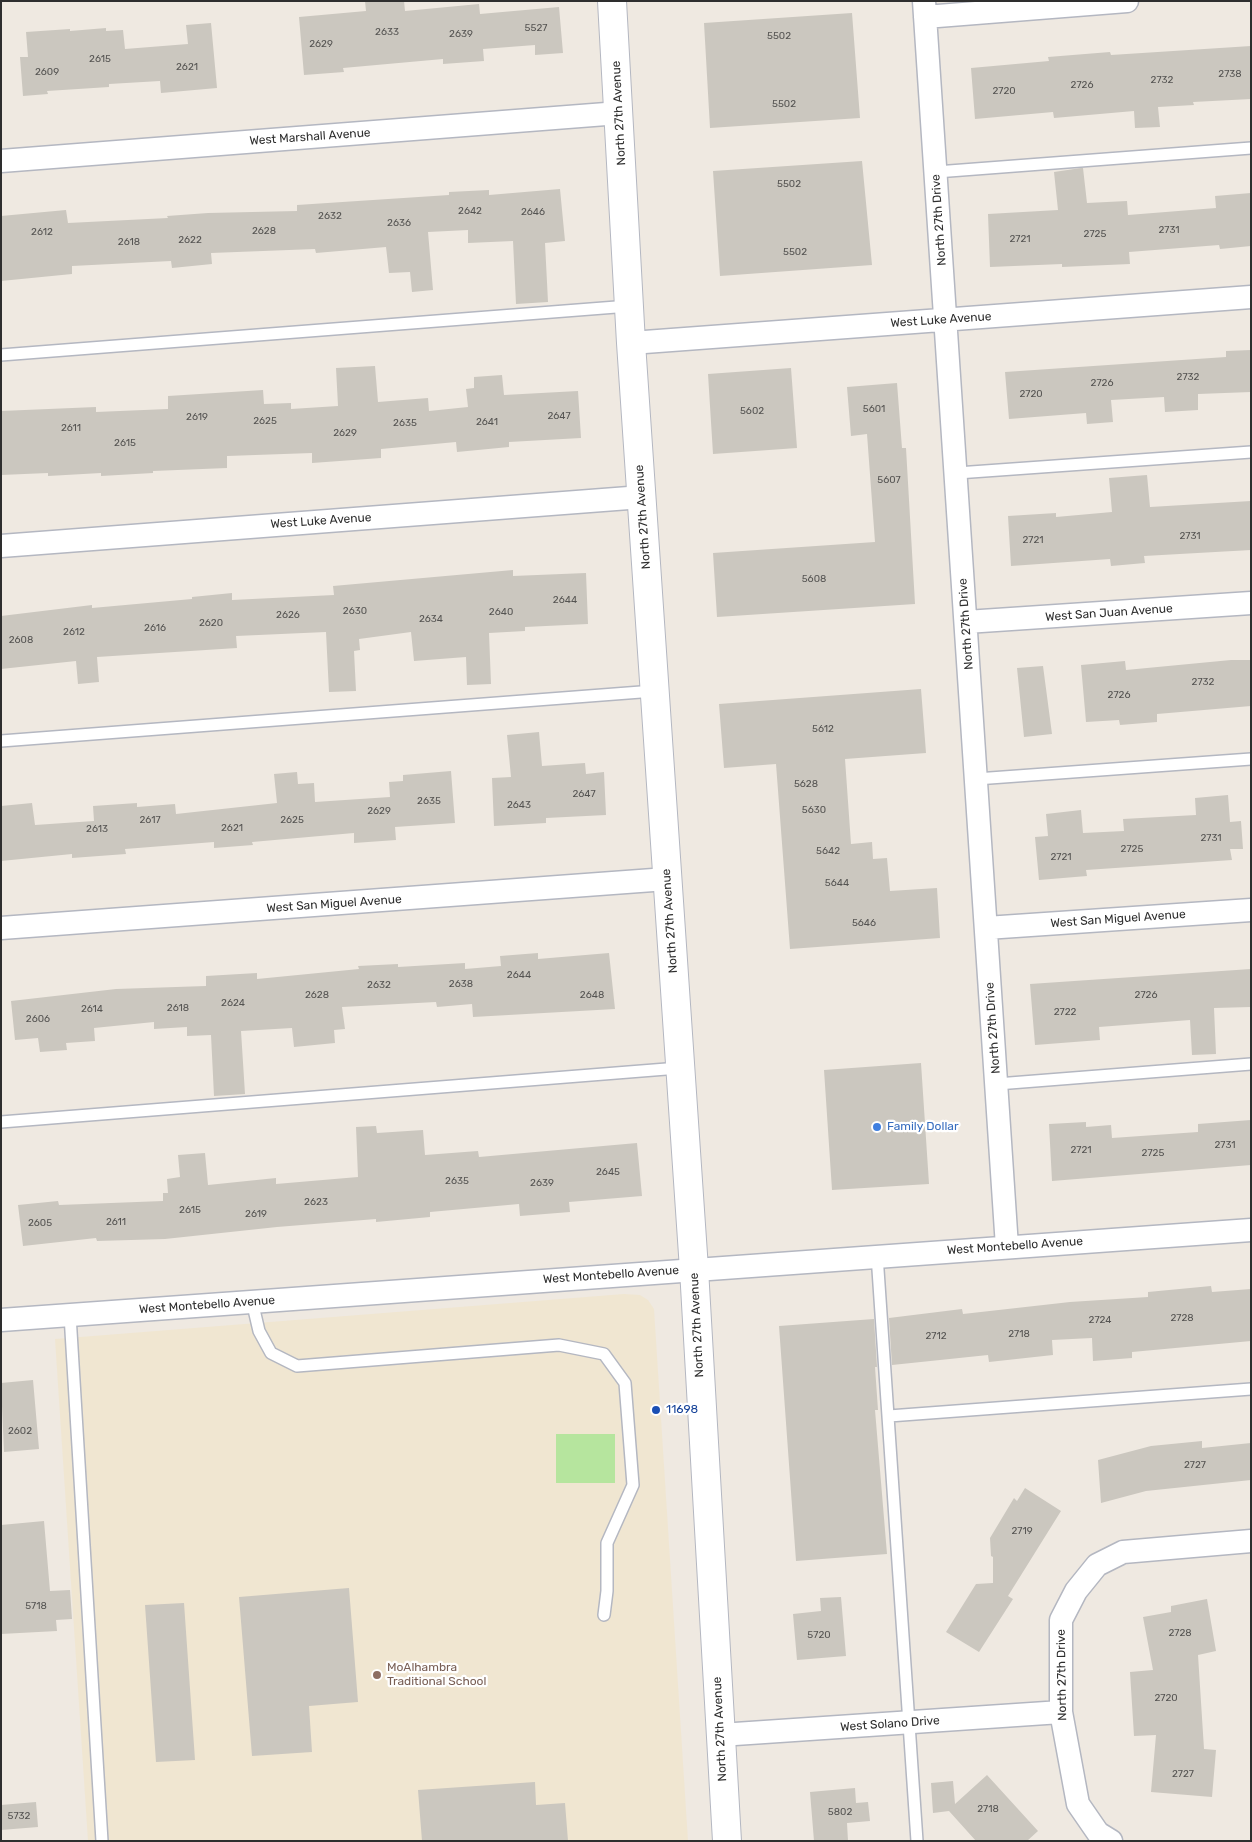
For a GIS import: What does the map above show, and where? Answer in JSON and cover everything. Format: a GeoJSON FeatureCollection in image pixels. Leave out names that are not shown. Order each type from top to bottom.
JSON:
{"type":"FeatureCollection","features":[{"type":"Feature","properties":{"kind":"main road","name":"North 27th Avenue"},"geometry":{"type":"LineString","coordinates":[[612,1],[631,343],[694,1269],[727,1841]]}},
{"type":"Feature","properties":{"kind":"street"},"geometry":{"type":"LineString","coordinates":[[925,9],[1127,1]]}},
{"type":"Feature","properties":{"kind":"street","name":"North 27th Drive"},"geometry":{"type":"LineString","coordinates":[[925,9],[1007,1247]]}},
{"type":"Feature","properties":{"kind":"street","name":"West Marshall Avenue"},"geometry":{"type":"LineString","coordinates":[[1,161],[619,113]]}},
{"type":"Feature","properties":{"kind":"street","name":"West Luke Avenue"},"geometry":{"type":"LineString","coordinates":[[631,343],[1251,298]]}},
{"type":"Feature","properties":{"kind":"street","name":"West Luke Avenue"},"geometry":{"type":"LineString","coordinates":[[1,546],[642,497]]}},
{"type":"Feature","properties":{"kind":"street","name":"West San Juan Avenue"},"geometry":{"type":"LineString","coordinates":[[966,622],[1251,603]]}},
{"type":"Feature","properties":{"kind":"street","name":"West San Miguel Avenue"},"geometry":{"type":"LineString","coordinates":[[1,928],[667,880]]}},
{"type":"Feature","properties":{"kind":"street","name":"West San Miguel Avenue"},"geometry":{"type":"LineString","coordinates":[[986,928],[1251,910]]}},
{"type":"Feature","properties":{"kind":"street","name":"West Montebello Avenue"},"geometry":{"type":"LineString","coordinates":[[1,1320],[877,1255],[1251,1230]]}},
{"type":"Feature","properties":{"kind":"street","name":"North 27th Drive"},"geometry":{"type":"LineString","coordinates":[[1110,1841],[1098,1833],[1078,1804],[1061,1712],[1061,1620],[1076,1591],[1097,1565],[1123,1552],[1251,1541]]}},
{"type":"Feature","properties":{"kind":"street","name":"West Solano Drive"},"geometry":{"type":"LineString","coordinates":[[720,1735],[1061,1712]]}},
{"type":"Feature","properties":{"kind":"lane"},"geometry":{"type":"LineString","coordinates":[[936,172],[1251,148]]}},
{"type":"Feature","properties":{"kind":"lane"},"geometry":{"type":"LineString","coordinates":[[1,355],[629,306]]}},
{"type":"Feature","properties":{"kind":"lane"},"geometry":{"type":"LineString","coordinates":[[957,473],[1251,452]]}},
{"type":"Feature","properties":{"kind":"lane"},"geometry":{"type":"LineString","coordinates":[[1,741],[654,691]]}},
{"type":"Feature","properties":{"kind":"lane"},"geometry":{"type":"LineString","coordinates":[[976,779],[1251,759]]}},
{"type":"Feature","properties":{"kind":"lane"},"geometry":{"type":"LineString","coordinates":[[997,1084],[1251,1064]]}},
{"type":"Feature","properties":{"kind":"lane"},"geometry":{"type":"LineString","coordinates":[[1,1122],[679,1068]]}},
{"type":"Feature","properties":{"kind":"lane"},"geometry":{"type":"LineString","coordinates":[[877,1255],[917,1841]]}},
{"type":"Feature","properties":{"kind":"lane"},"geometry":{"type":"LineString","coordinates":[[252,1301],[259,1331],[271,1353],[297,1366],[560,1345],[604,1354],[625,1383],[633,1485],[607,1544],[607,1591],[604,1615]]}},
{"type":"Feature","properties":{"kind":"lane"},"geometry":{"type":"LineString","coordinates":[[70,1315],[102,1841]]}},
{"type":"Feature","properties":{"kind":"lane"},"geometry":{"type":"LineString","coordinates":[[889,1416],[1251,1389]]}},
{"type":"Feature","properties":{"kind":"shaded area","name":"MoAlhambra Traditional School"},"geometry":{"type":"Polygon","coordinates":[[[624,1294],[640,1295],[648,1300],[654,1309],[688,1841],[88,1841],[55,1339],[624,1294]]]}},
{"type":"Feature","properties":{"kind":"green space"},"geometry":{"type":"Polygon","coordinates":[[[556,1434],[615,1434],[615,1483],[556,1483],[556,1434]]]}},
{"type":"Feature","properties":{"kind":"building"},"geometry":{"type":"Polygon","coordinates":[[[365,1],[404,1],[405,11],[479,4],[480,14],[559,7],[563,53],[535,55],[535,45],[483,49],[484,61],[443,64],[443,59],[343,68],[344,72],[304,75],[299,17],[366,11],[365,1]]]}},
{"type":"Feature","properties":{"kind":"building"},"geometry":{"type":"Polygon","coordinates":[[[852,13],[860,118],[710,128],[704,23],[852,13]]]}},
{"type":"Feature","properties":{"kind":"building"},"geometry":{"type":"Polygon","coordinates":[[[211,23],[217,88],[161,93],[160,81],[109,84],[109,87],[47,91],[48,94],[23,96],[20,57],[28,57],[26,32],[106,28],[106,31],[123,30],[125,49],[188,44],[186,25],[211,23]]]}},
{"type":"Feature","properties":{"kind":"building"},"geometry":{"type":"Polygon","coordinates":[[[1251,46],[1251,99],[1193,102],[1194,105],[1158,107],[1160,127],[1135,128],[1134,111],[1054,118],[1053,112],[975,119],[971,68],[1049,61],[1048,57],[1110,52],[1111,55],[1251,46]]]}},
{"type":"Feature","properties":{"kind":"building"},"geometry":{"type":"Polygon","coordinates":[[[862,161],[872,265],[720,276],[713,171],[862,161]]]}},
{"type":"Feature","properties":{"kind":"building"},"geometry":{"type":"Polygon","coordinates":[[[1083,168],[1087,203],[1127,201],[1128,215],[1216,208],[1215,196],[1251,193],[1251,246],[1220,249],[1219,245],[1129,252],[1130,264],[1062,267],[1062,264],[990,267],[988,214],[1058,210],[1054,172],[1083,168]]]}},
{"type":"Feature","properties":{"kind":"building"},"geometry":{"type":"Polygon","coordinates":[[[560,189],[565,241],[545,243],[548,302],[516,304],[513,241],[468,243],[468,230],[428,232],[433,290],[412,292],[410,272],[389,273],[386,247],[316,253],[315,249],[211,253],[212,264],[172,268],[171,261],[72,266],[72,274],[1,281],[1,216],[66,210],[68,223],[168,218],[167,216],[208,213],[297,211],[297,205],[449,195],[449,192],[489,190],[489,195],[560,189]]]}},
{"type":"Feature","properties":{"kind":"building"},"geometry":{"type":"Polygon","coordinates":[[[1251,350],[1251,392],[1198,394],[1198,410],[1165,412],[1164,397],[1111,400],[1113,422],[1087,424],[1086,413],[1009,419],[1005,372],[1226,357],[1226,351],[1251,350]]]}},
{"type":"Feature","properties":{"kind":"building"},"geometry":{"type":"Polygon","coordinates":[[[375,366],[378,402],[428,398],[429,411],[468,407],[466,389],[474,388],[474,377],[502,375],[504,395],[578,391],[581,438],[509,442],[509,447],[457,452],[456,442],[381,449],[381,458],[312,463],[312,453],[227,456],[227,468],[153,471],[153,473],[101,476],[101,473],[48,476],[48,473],[1,475],[1,411],[96,407],[96,412],[168,409],[168,396],[263,390],[264,404],[291,403],[291,409],[338,406],[336,368],[375,366]]]}},
{"type":"Feature","properties":{"kind":"building"},"geometry":{"type":"Polygon","coordinates":[[[791,368],[797,448],[713,454],[708,374],[791,368]]]}},
{"type":"Feature","properties":{"kind":"building"},"geometry":{"type":"Polygon","coordinates":[[[897,383],[902,448],[906,448],[915,604],[717,617],[713,553],[875,542],[867,434],[851,436],[847,387],[897,383]]]}},
{"type":"Feature","properties":{"kind":"building"},"geometry":{"type":"Polygon","coordinates":[[[1147,475],[1150,507],[1251,501],[1251,550],[1144,556],[1145,563],[1111,566],[1110,559],[1011,566],[1008,516],[1056,513],[1056,517],[1112,512],[1109,478],[1147,475]]]}},
{"type":"Feature","properties":{"kind":"building"},"geometry":{"type":"Polygon","coordinates":[[[513,570],[513,576],[586,573],[588,624],[525,627],[525,631],[489,633],[491,684],[467,685],[466,657],[414,661],[411,632],[359,639],[360,650],[354,651],[356,691],[329,692],[326,632],[236,636],[237,648],[97,657],[99,682],[78,684],[76,661],[1,669],[1,616],[92,605],[92,608],[192,599],[192,597],[232,593],[232,600],[334,595],[333,586],[513,570]]]}},
{"type":"Feature","properties":{"kind":"building"},"geometry":{"type":"Polygon","coordinates":[[[1231,660],[1251,660],[1251,706],[1157,714],[1157,722],[1120,725],[1119,720],[1086,722],[1081,665],[1125,661],[1126,670],[1231,660]]]}},
{"type":"Feature","properties":{"kind":"building"},"geometry":{"type":"Polygon","coordinates":[[[1043,666],[1052,734],[1024,737],[1017,668],[1043,666]]]}},
{"type":"Feature","properties":{"kind":"building"},"geometry":{"type":"Polygon","coordinates":[[[921,689],[926,753],[845,759],[851,844],[872,842],[873,859],[887,858],[890,891],[937,888],[940,938],[790,949],[776,764],[724,768],[719,704],[921,689]]]}},
{"type":"Feature","properties":{"kind":"building"},"geometry":{"type":"Polygon","coordinates":[[[539,732],[542,766],[585,763],[586,774],[604,772],[606,815],[546,818],[546,823],[494,826],[492,778],[511,777],[507,735],[539,732]]]}},
{"type":"Feature","properties":{"kind":"building"},"geometry":{"type":"Polygon","coordinates":[[[451,771],[455,823],[395,827],[396,840],[354,843],[354,833],[252,842],[253,845],[214,848],[214,842],[125,849],[126,854],[72,858],[72,854],[1,861],[1,806],[32,803],[35,825],[94,821],[93,806],[137,803],[137,807],[175,804],[176,814],[277,803],[274,774],[297,772],[298,784],[314,783],[315,802],[390,797],[389,782],[403,781],[403,775],[451,771]]]}},
{"type":"Feature","properties":{"kind":"building"},"geometry":{"type":"Polygon","coordinates":[[[1228,795],[1230,822],[1241,821],[1243,849],[1230,849],[1232,860],[1086,870],[1087,876],[1039,880],[1035,837],[1048,836],[1046,814],[1081,810],[1083,833],[1124,831],[1123,819],[1196,815],[1195,798],[1228,795]]]}},
{"type":"Feature","properties":{"kind":"building"},"geometry":{"type":"Polygon","coordinates":[[[538,953],[538,959],[609,953],[615,1009],[473,1017],[472,1004],[437,1007],[436,1002],[342,1007],[345,1029],[334,1030],[335,1043],[294,1047],[292,1028],[241,1031],[245,1094],[214,1096],[211,1035],[187,1036],[187,1027],[154,1029],[154,1022],[94,1028],[95,1041],[66,1043],[67,1050],[40,1052],[38,1038],[15,1040],[11,1001],[116,989],[206,986],[206,976],[257,973],[257,979],[359,969],[358,966],[398,964],[398,967],[465,963],[465,969],[501,966],[500,956],[538,953]]]}},
{"type":"Feature","properties":{"kind":"building"},"geometry":{"type":"Polygon","coordinates":[[[1251,969],[1251,1007],[1214,1008],[1216,1054],[1192,1055],[1190,1020],[1099,1027],[1100,1040],[1035,1045],[1030,984],[1251,969]]]}},
{"type":"Feature","properties":{"kind":"building","name":"Family Dollar"},"geometry":{"type":"Polygon","coordinates":[[[921,1063],[929,1184],[832,1190],[824,1070],[921,1063]]]}},
{"type":"Feature","properties":{"kind":"building"},"geometry":{"type":"Polygon","coordinates":[[[1251,1120],[1251,1165],[1052,1181],[1049,1124],[1086,1122],[1086,1127],[1111,1125],[1112,1138],[1198,1132],[1198,1124],[1251,1120]]]}},
{"type":"Feature","properties":{"kind":"building"},"geometry":{"type":"Polygon","coordinates":[[[376,1126],[377,1133],[423,1130],[425,1155],[478,1151],[479,1157],[637,1143],[642,1196],[569,1202],[570,1212],[520,1216],[519,1204],[430,1212],[430,1217],[376,1222],[376,1219],[165,1239],[97,1241],[96,1238],[23,1246],[18,1205],[58,1201],[59,1205],[163,1201],[163,1193],[168,1193],[167,1179],[180,1177],[178,1155],[205,1153],[208,1185],[276,1178],[276,1184],[358,1177],[356,1127],[376,1126]]]}},
{"type":"Feature","properties":{"kind":"building"},"geometry":{"type":"Polygon","coordinates":[[[1211,1286],[1212,1292],[1251,1289],[1251,1341],[1132,1352],[1132,1358],[1093,1361],[1092,1338],[1052,1340],[1053,1355],[989,1362],[988,1355],[892,1365],[889,1318],[962,1309],[963,1314],[1070,1302],[1148,1297],[1148,1292],[1211,1286]]]}},
{"type":"Feature","properties":{"kind":"building"},"geometry":{"type":"Polygon","coordinates":[[[874,1319],[878,1410],[875,1410],[887,1554],[796,1561],[779,1326],[874,1319]]]}},
{"type":"Feature","properties":{"kind":"building"},"geometry":{"type":"Polygon","coordinates":[[[33,1380],[39,1449],[4,1452],[1,1383],[33,1380]]]}},
{"type":"Feature","properties":{"kind":"building"},"geometry":{"type":"Polygon","coordinates":[[[1202,1441],[1202,1448],[1251,1443],[1251,1480],[1146,1491],[1101,1503],[1098,1460],[1151,1446],[1202,1441]]]}},
{"type":"Feature","properties":{"kind":"building"},"geometry":{"type":"Polygon","coordinates":[[[1025,1488],[1061,1511],[1008,1596],[1013,1599],[979,1652],[946,1632],[976,1584],[993,1583],[993,1557],[991,1556],[990,1538],[1014,1498],[1017,1501],[1025,1488]]]}},
{"type":"Feature","properties":{"kind":"building"},"geometry":{"type":"Polygon","coordinates":[[[44,1521],[50,1591],[70,1590],[72,1619],[56,1620],[57,1631],[1,1634],[1,1525],[44,1521]]]}},
{"type":"Feature","properties":{"kind":"building"},"geometry":{"type":"Polygon","coordinates":[[[349,1588],[358,1702],[309,1706],[312,1752],[252,1756],[239,1597],[349,1588]]]}},
{"type":"Feature","properties":{"kind":"building"},"geometry":{"type":"Polygon","coordinates":[[[841,1597],[846,1656],[797,1660],[793,1614],[821,1611],[820,1598],[841,1597]]]}},
{"type":"Feature","properties":{"kind":"building"},"geometry":{"type":"Polygon","coordinates":[[[1207,1599],[1216,1651],[1198,1655],[1204,1749],[1216,1750],[1212,1797],[1151,1792],[1156,1735],[1134,1736],[1130,1672],[1153,1670],[1143,1617],[1171,1612],[1171,1606],[1207,1599]]]}},
{"type":"Feature","properties":{"kind":"building"},"geometry":{"type":"Polygon","coordinates":[[[184,1603],[195,1760],[156,1762],[145,1605],[184,1603]]]}},
{"type":"Feature","properties":{"kind":"building"},"geometry":{"type":"Polygon","coordinates":[[[987,1775],[1038,1831],[1027,1841],[976,1841],[949,1811],[933,1813],[931,1783],[953,1781],[955,1804],[987,1775]]]}},
{"type":"Feature","properties":{"kind":"building"},"geometry":{"type":"Polygon","coordinates":[[[535,1782],[536,1805],[565,1803],[568,1841],[422,1841],[418,1790],[535,1782]]]}},
{"type":"Feature","properties":{"kind":"building"},"geometry":{"type":"Polygon","coordinates":[[[855,1788],[856,1803],[868,1802],[870,1821],[847,1823],[848,1841],[814,1841],[810,1792],[855,1788]]]}},
{"type":"Feature","properties":{"kind":"building"},"geometry":{"type":"Polygon","coordinates":[[[36,1802],[38,1827],[1,1830],[1,1805],[36,1802]]]}},
{"type":"Feature","properties":{"kind":"place","name":"Family Dollar"},"geometry":{"type":"Point","coordinates":[877,1127]}},
{"type":"Feature","properties":{"kind":"place","name":"11698"},"geometry":{"type":"Point","coordinates":[656,1410]}},
{"type":"Feature","properties":{"kind":"place","name":"MoAlhambra Traditional School"},"geometry":{"type":"Point","coordinates":[377,1675]}}]}
